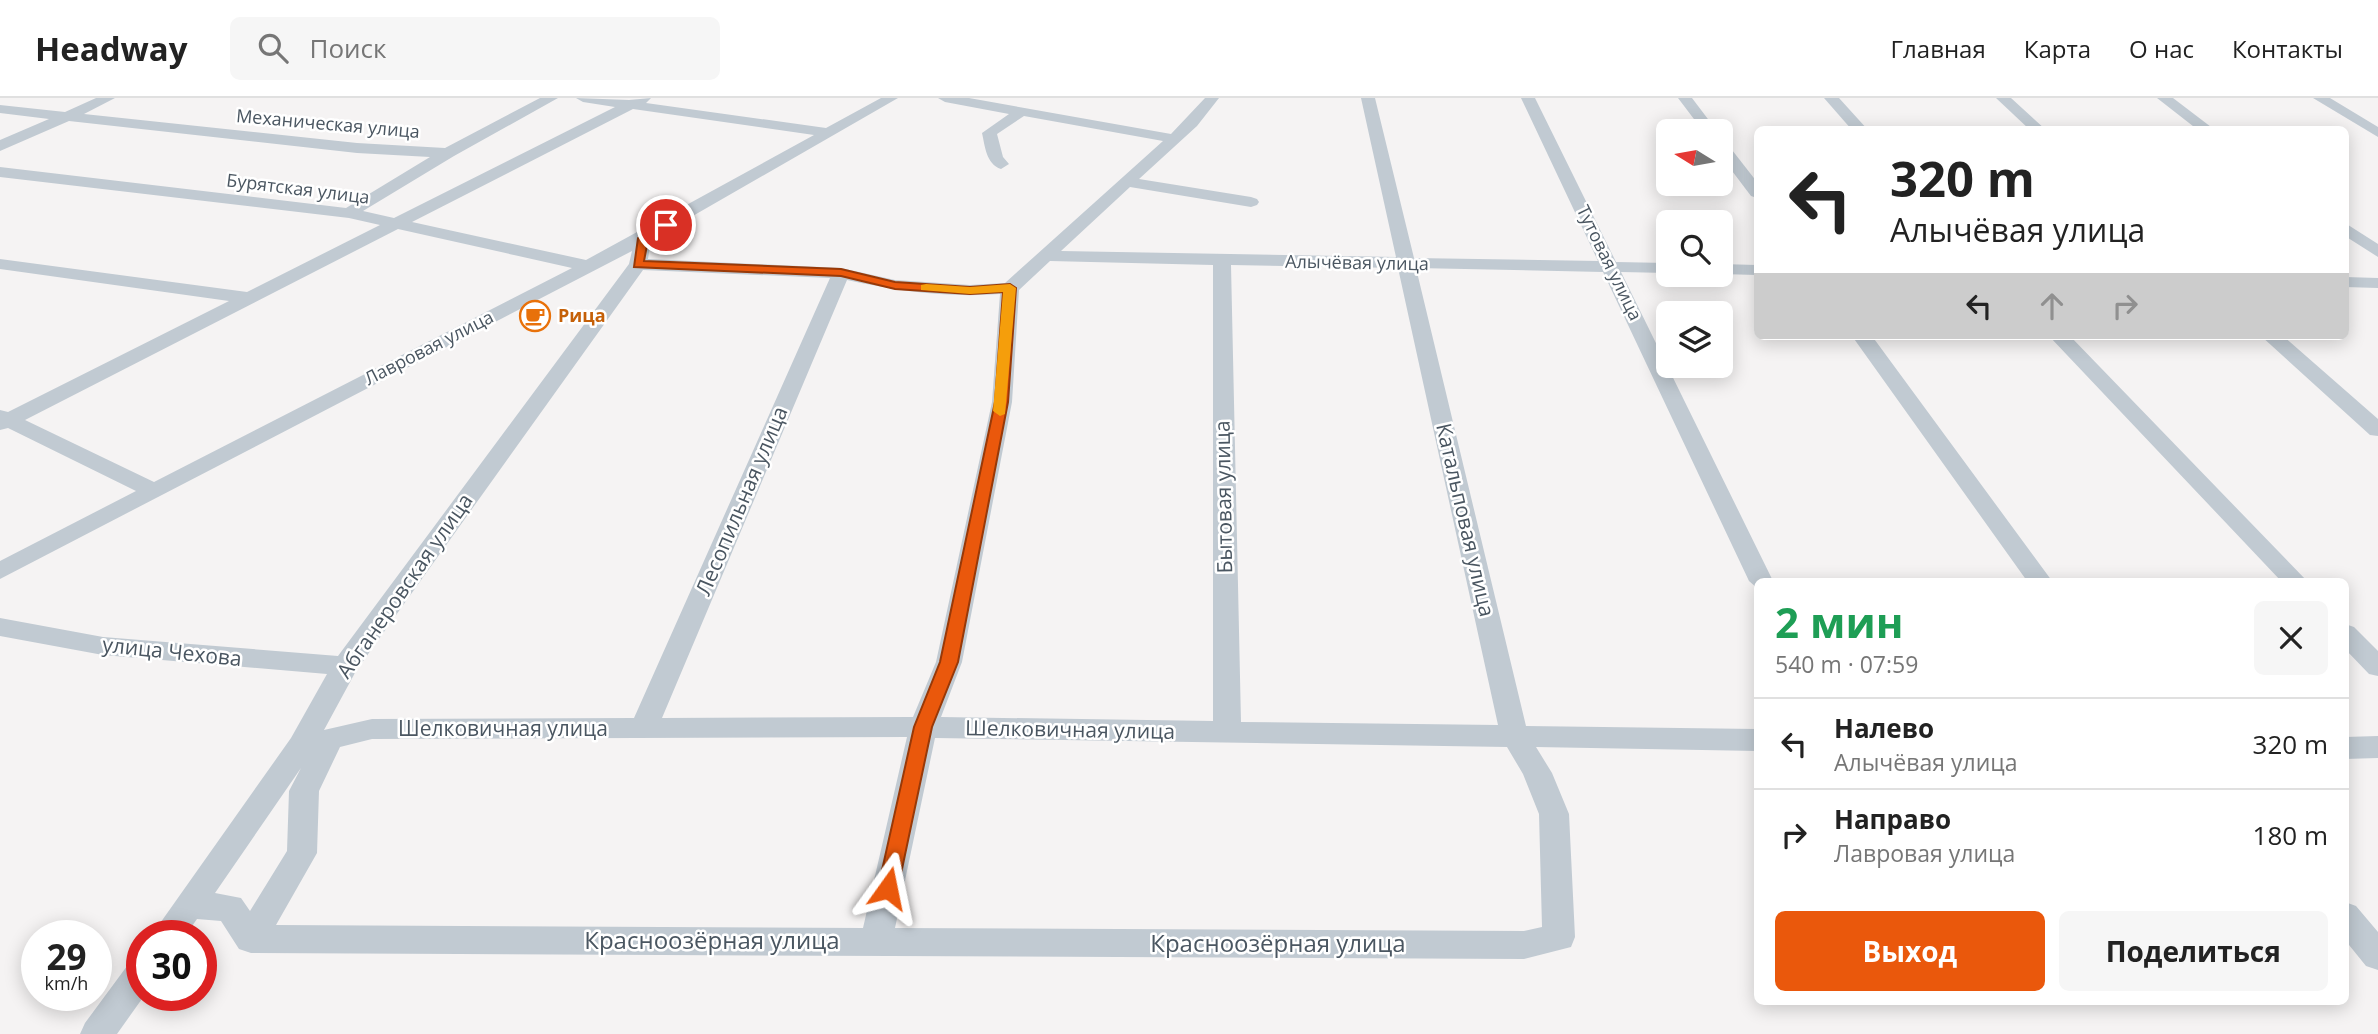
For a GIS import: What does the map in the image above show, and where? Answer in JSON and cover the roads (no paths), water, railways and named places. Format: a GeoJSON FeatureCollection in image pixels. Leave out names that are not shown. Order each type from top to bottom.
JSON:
{"type":"FeatureCollection","features":[{"type":"Feature","properties":{"kind":"street"},"geometry":{"type":"LineString","coordinates":[[0,146],[108,98]]}},
{"type":"Feature","properties":{"kind":"street"},"geometry":{"type":"LineString","coordinates":[[349,212],[445,153],[551,98]]}},
{"type":"Feature","properties":{"kind":"street"},"geometry":{"type":"LineString","coordinates":[[583,98],[638,101],[828,134]]}},
{"type":"Feature","properties":{"kind":"street","name":"Лавровая улица"},"geometry":{"type":"LineString","coordinates":[[0,571],[643,238],[891,98]]}},
{"type":"Feature","properties":{"kind":"street"},"geometry":{"type":"LineString","coordinates":[[946,98],[1175,139]]}},
{"type":"Feature","properties":{"kind":"street"},"geometry":{"type":"LineString","coordinates":[[638,264],[841,273],[895,285],[970,291],[1010,288],[1192,124],[1212,98]]}},
{"type":"Feature","properties":{"kind":"street","name":"Катальповая улица"},"geometry":{"type":"LineString","coordinates":[[1368,98],[1514,734],[1537,774],[1554,814],[1559,937]]}},
{"type":"Feature","properties":{"kind":"street","name":"Тутовая улица"},"geometry":{"type":"LineString","coordinates":[[1528,98],[1760,578]]}},
{"type":"Feature","properties":{"kind":"street"},"geometry":{"type":"LineString","coordinates":[[1685,98],[1701,119]]}},
{"type":"Feature","properties":{"kind":"street"},"geometry":{"type":"LineString","coordinates":[[1831,98],[1857,126]]}},
{"type":"Feature","properties":{"kind":"street"},"geometry":{"type":"LineString","coordinates":[[2003,98],[2034,126]]}},
{"type":"Feature","properties":{"kind":"street"},"geometry":{"type":"LineString","coordinates":[[2164,98],[2202,126]]}},
{"type":"Feature","properties":{"kind":"street"},"geometry":{"type":"LineString","coordinates":[[2320,98],[2378,133]]}},
{"type":"Feature","properties":{"kind":"street"},"geometry":{"type":"LineString","coordinates":[[3,420],[252,298],[638,101]]}},
{"type":"Feature","properties":{"kind":"street","name":"Механическая улица"},"geometry":{"type":"LineString","coordinates":[[0,109],[357,148],[445,153]]}},
{"type":"Feature","properties":{"kind":"street"},"geometry":{"type":"LineString","coordinates":[[1001,164],[996,158],[989,133],[1021,112]]}},
{"type":"Feature","properties":{"kind":"street"},"geometry":{"type":"LineString","coordinates":[[1733,161],[1754,189]]}},
{"type":"Feature","properties":{"kind":"street","name":"Бурятская улица"},"geometry":{"type":"LineString","coordinates":[[0,172],[349,212],[588,266]]}},
{"type":"Feature","properties":{"kind":"street"},"geometry":{"type":"LineString","coordinates":[[1127,182],[1251,202]]}},
{"type":"Feature","properties":{"kind":"street"},"geometry":{"type":"LineString","coordinates":[[2349,231],[2378,252]]}},
{"type":"Feature","properties":{"kind":"street","name":"Абганеровская улица"},"geometry":{"type":"LineString","coordinates":[[178,920],[316,743],[345,666],[638,264],[643,238]]}},
{"type":"Feature","properties":{"kind":"street","name":"Алычёвая улица"},"geometry":{"type":"LineString","coordinates":[[1047,256],[1656,268]]}},
{"type":"Feature","properties":{"kind":"street","name":"Бытовая улица"},"geometry":{"type":"LineString","coordinates":[[1222,261],[1227,733]]}},
{"type":"Feature","properties":{"kind":"street"},"geometry":{"type":"LineString","coordinates":[[0,264],[252,298]]}},
{"type":"Feature","properties":{"kind":"street"},"geometry":{"type":"LineString","coordinates":[[1733,270],[1754,270]]}},
{"type":"Feature","properties":{"kind":"street","name":"Лесопильная улица"},"geometry":{"type":"LineString","coordinates":[[643,729],[841,273]]}},
{"type":"Feature","properties":{"kind":"street"},"geometry":{"type":"LineString","coordinates":[[2349,282],[2378,283]]}},
{"type":"Feature","properties":{"kind":"street"},"geometry":{"type":"LineString","coordinates":[[876,942],[923,727],[949,662],[1002,402],[1010,288]]}},
{"type":"Feature","properties":{"kind":"street"},"geometry":{"type":"LineString","coordinates":[[1865,340],[2038,578]]}},
{"type":"Feature","properties":{"kind":"street"},"geometry":{"type":"LineString","coordinates":[[2063,340],[2292,578]]}},
{"type":"Feature","properties":{"kind":"street"},"geometry":{"type":"LineString","coordinates":[[2276,340],[2378,430]]}},
{"type":"Feature","properties":{"kind":"street"},"geometry":{"type":"LineString","coordinates":[[3,420],[153,491]]}},
{"type":"Feature","properties":{"kind":"street","name":"улица Чехова"},"geometry":{"type":"LineString","coordinates":[[0,627],[103,646],[345,666]]}},
{"type":"Feature","properties":{"kind":"street"},"geometry":{"type":"LineString","coordinates":[[2349,637],[2378,667]]}},
{"type":"Feature","properties":{"kind":"street","name":"Шелковичная улица"},"geometry":{"type":"LineString","coordinates":[[316,743],[372,729],[923,727],[1227,733],[1514,734],[1537,737],[1754,740]]}},
{"type":"Feature","properties":{"kind":"street"},"geometry":{"type":"LineString","coordinates":[[189,905],[230,908],[251,939],[302,853],[304,791],[316,743]]}},
{"type":"Feature","properties":{"kind":"street"},"geometry":{"type":"LineString","coordinates":[[2349,748],[2378,747]]}},
{"type":"Feature","properties":{"kind":"street"},"geometry":{"type":"LineString","coordinates":[[2349,923],[2363,946]]}},
{"type":"Feature","properties":{"kind":"street","name":"Красноозёрная улица"},"geometry":{"type":"LineString","coordinates":[[251,939],[1524,945],[1559,937]]}},
{"type":"Feature","properties":{"kind":"street"},"geometry":{"type":"LineString","coordinates":[[94,1031],[126,992]]}},
{"type":"Feature","properties":{"kind":"place","name":"Рица"},"geometry":{"type":"Point","coordinates":[535,316]}}]}
